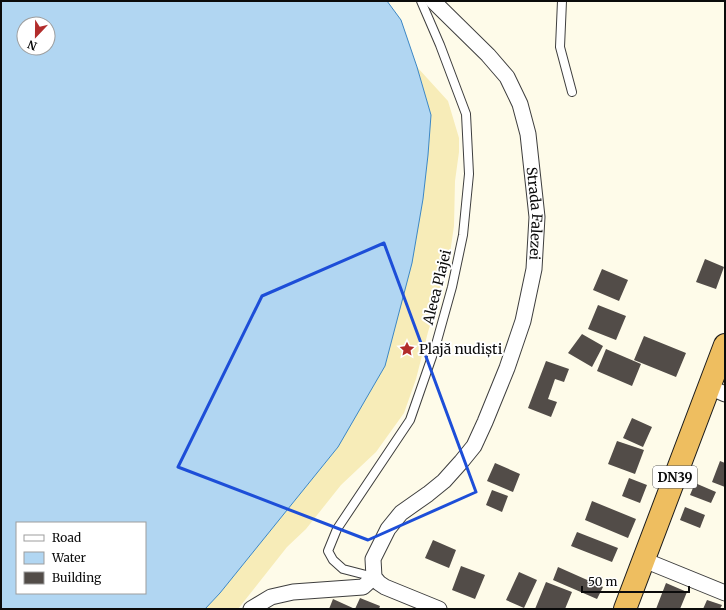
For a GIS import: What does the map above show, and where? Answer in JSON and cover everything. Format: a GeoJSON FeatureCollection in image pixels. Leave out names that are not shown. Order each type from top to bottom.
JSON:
{"type":"FeatureCollection","features":[{"type":"Feature","properties":{"kind":"highway","name":"DN39"},"geometry":{"type":"LineString","coordinates":[[625,609],[644,560],[717,391],[725,345]]}},
{"type":"Feature","properties":{"kind":"street","name":"Strada Falezei"},"geometry":{"type":"LineString","coordinates":[[374,577],[374,559],[388,529],[401,513],[444,481],[474,446],[485,422],[523,321],[534,269],[537,217],[528,134],[520,104],[507,77],[488,55],[433,1]]}},
{"type":"Feature","properties":{"kind":"street"},"geometry":{"type":"LineString","coordinates":[[644,560],[725,593]]}},
{"type":"Feature","properties":{"kind":"street"},"geometry":{"type":"LineString","coordinates":[[251,609],[271,597],[293,592],[362,587],[374,577],[385,587],[439,609]]}},
{"type":"Feature","properties":{"kind":"lane","name":"Aleea Plajei"},"geometry":{"type":"LineString","coordinates":[[374,577],[343,569],[333,560],[328,551],[337,529],[410,420],[435,348],[452,287],[464,235],[469,174],[466,114],[421,1]]}},
{"type":"Feature","properties":{"kind":"lane"},"geometry":{"type":"LineString","coordinates":[[562,1],[560,48],[572,92]]}},
{"type":"Feature","properties":{"kind":"highlighted area"},"geometry":{"type":"Polygon","coordinates":[[[384,243],[476,492],[368,540],[178,467],[262,296],[384,243]]]}},
{"type":"Feature","properties":{"kind":"sand","name":"Plajă nudiști"},"geometry":{"type":"Polygon","coordinates":[[[417,67],[448,101],[459,138],[459,152],[455,181],[454,226],[448,267],[428,332],[416,379],[404,413],[376,452],[341,485],[306,529],[287,547],[238,609],[205,609],[220,593],[338,447],[423,199],[431,115],[417,67]]]}},
{"type":"Feature","properties":{"kind":"water"},"geometry":{"type":"Polygon","coordinates":[[[1,1],[387,1],[401,20],[431,115],[423,199],[412,263],[385,366],[338,447],[220,593],[205,609],[1,609],[1,1]]]}},
{"type":"Feature","properties":{"kind":"building"},"geometry":{"type":"Polygon","coordinates":[[[705,259],[724,267],[716,289],[696,282],[705,259]]]}},
{"type":"Feature","properties":{"kind":"building"},"geometry":{"type":"Polygon","coordinates":[[[602,269],[628,280],[619,301],[593,290],[602,269]]]}},
{"type":"Feature","properties":{"kind":"building"},"geometry":{"type":"Polygon","coordinates":[[[598,305],[626,316],[616,340],[588,329],[598,305]]]}},
{"type":"Feature","properties":{"kind":"building"},"geometry":{"type":"Polygon","coordinates":[[[582,334],[603,346],[592,367],[568,353],[582,334]]]}},
{"type":"Feature","properties":{"kind":"building"},"geometry":{"type":"Polygon","coordinates":[[[644,336],[686,353],[676,377],[634,360],[644,336]]]}},
{"type":"Feature","properties":{"kind":"building"},"geometry":{"type":"Polygon","coordinates":[[[606,349],[641,364],[632,386],[597,371],[606,349]]]}},
{"type":"Feature","properties":{"kind":"building"},"geometry":{"type":"Polygon","coordinates":[[[546,361],[569,369],[564,382],[555,379],[548,399],[557,402],[551,417],[528,408],[546,361]]]}},
{"type":"Feature","properties":{"kind":"building"},"geometry":{"type":"Polygon","coordinates":[[[632,418],[652,427],[643,447],[623,438],[632,418]]]}},
{"type":"Feature","properties":{"kind":"building"},"geometry":{"type":"Polygon","coordinates":[[[617,441],[644,450],[635,474],[608,464],[617,441]]]}},
{"type":"Feature","properties":{"kind":"building"},"geometry":{"type":"Polygon","coordinates":[[[720,461],[725,463],[725,487],[712,482],[720,461]]]}},
{"type":"Feature","properties":{"kind":"building"},"geometry":{"type":"Polygon","coordinates":[[[495,463],[520,474],[513,492],[487,481],[495,463]]]}},
{"type":"Feature","properties":{"kind":"building"},"geometry":{"type":"Polygon","coordinates":[[[629,478],[647,485],[640,503],[622,496],[629,478]]]}},
{"type":"Feature","properties":{"kind":"building"},"geometry":{"type":"Polygon","coordinates":[[[695,483],[716,492],[711,503],[690,495],[695,483]]]}},
{"type":"Feature","properties":{"kind":"building"},"geometry":{"type":"Polygon","coordinates":[[[492,490],[508,496],[502,512],[486,505],[492,490]]]}},
{"type":"Feature","properties":{"kind":"building"},"geometry":{"type":"Polygon","coordinates":[[[592,501],[636,519],[628,538],[585,520],[592,501]]]}},
{"type":"Feature","properties":{"kind":"building"},"geometry":{"type":"Polygon","coordinates":[[[685,507],[705,515],[700,528],[680,520],[685,507]]]}},
{"type":"Feature","properties":{"kind":"building"},"geometry":{"type":"Polygon","coordinates":[[[577,532],[618,548],[612,562],[571,546],[577,532]]]}},
{"type":"Feature","properties":{"kind":"building"},"geometry":{"type":"Polygon","coordinates":[[[433,540],[456,550],[449,568],[425,558],[433,540]]]}},
{"type":"Feature","properties":{"kind":"building"},"geometry":{"type":"Polygon","coordinates":[[[461,566],[485,575],[475,599],[452,590],[461,566]]]}},
{"type":"Feature","properties":{"kind":"building"},"geometry":{"type":"Polygon","coordinates":[[[558,567],[603,587],[597,599],[553,580],[558,567]]]}},
{"type":"Feature","properties":{"kind":"building"},"geometry":{"type":"Polygon","coordinates":[[[519,572],[537,580],[524,608],[506,600],[519,572]]]}},
{"type":"Feature","properties":{"kind":"building"},"geometry":{"type":"Polygon","coordinates":[[[546,582],[572,592],[565,609],[535,609],[546,582]]]}},
{"type":"Feature","properties":{"kind":"building"},"geometry":{"type":"Polygon","coordinates":[[[666,583],[687,592],[680,609],[656,609],[666,583]]]}},
{"type":"Feature","properties":{"kind":"building"},"geometry":{"type":"Polygon","coordinates":[[[360,598],[380,606],[379,609],[355,609],[360,598]]]}},
{"type":"Feature","properties":{"kind":"building"},"geometry":{"type":"Polygon","coordinates":[[[333,599],[355,609],[329,609],[333,599]]]}},
{"type":"Feature","properties":{"kind":"building"},"geometry":{"type":"Polygon","coordinates":[[[707,600],[722,605],[720,609],[703,609],[707,600]]]}},
{"type":"Feature","properties":{"kind":"place","name":"Plajă nudiști"},"geometry":{"type":"Point","coordinates":[407,349]}}]}
